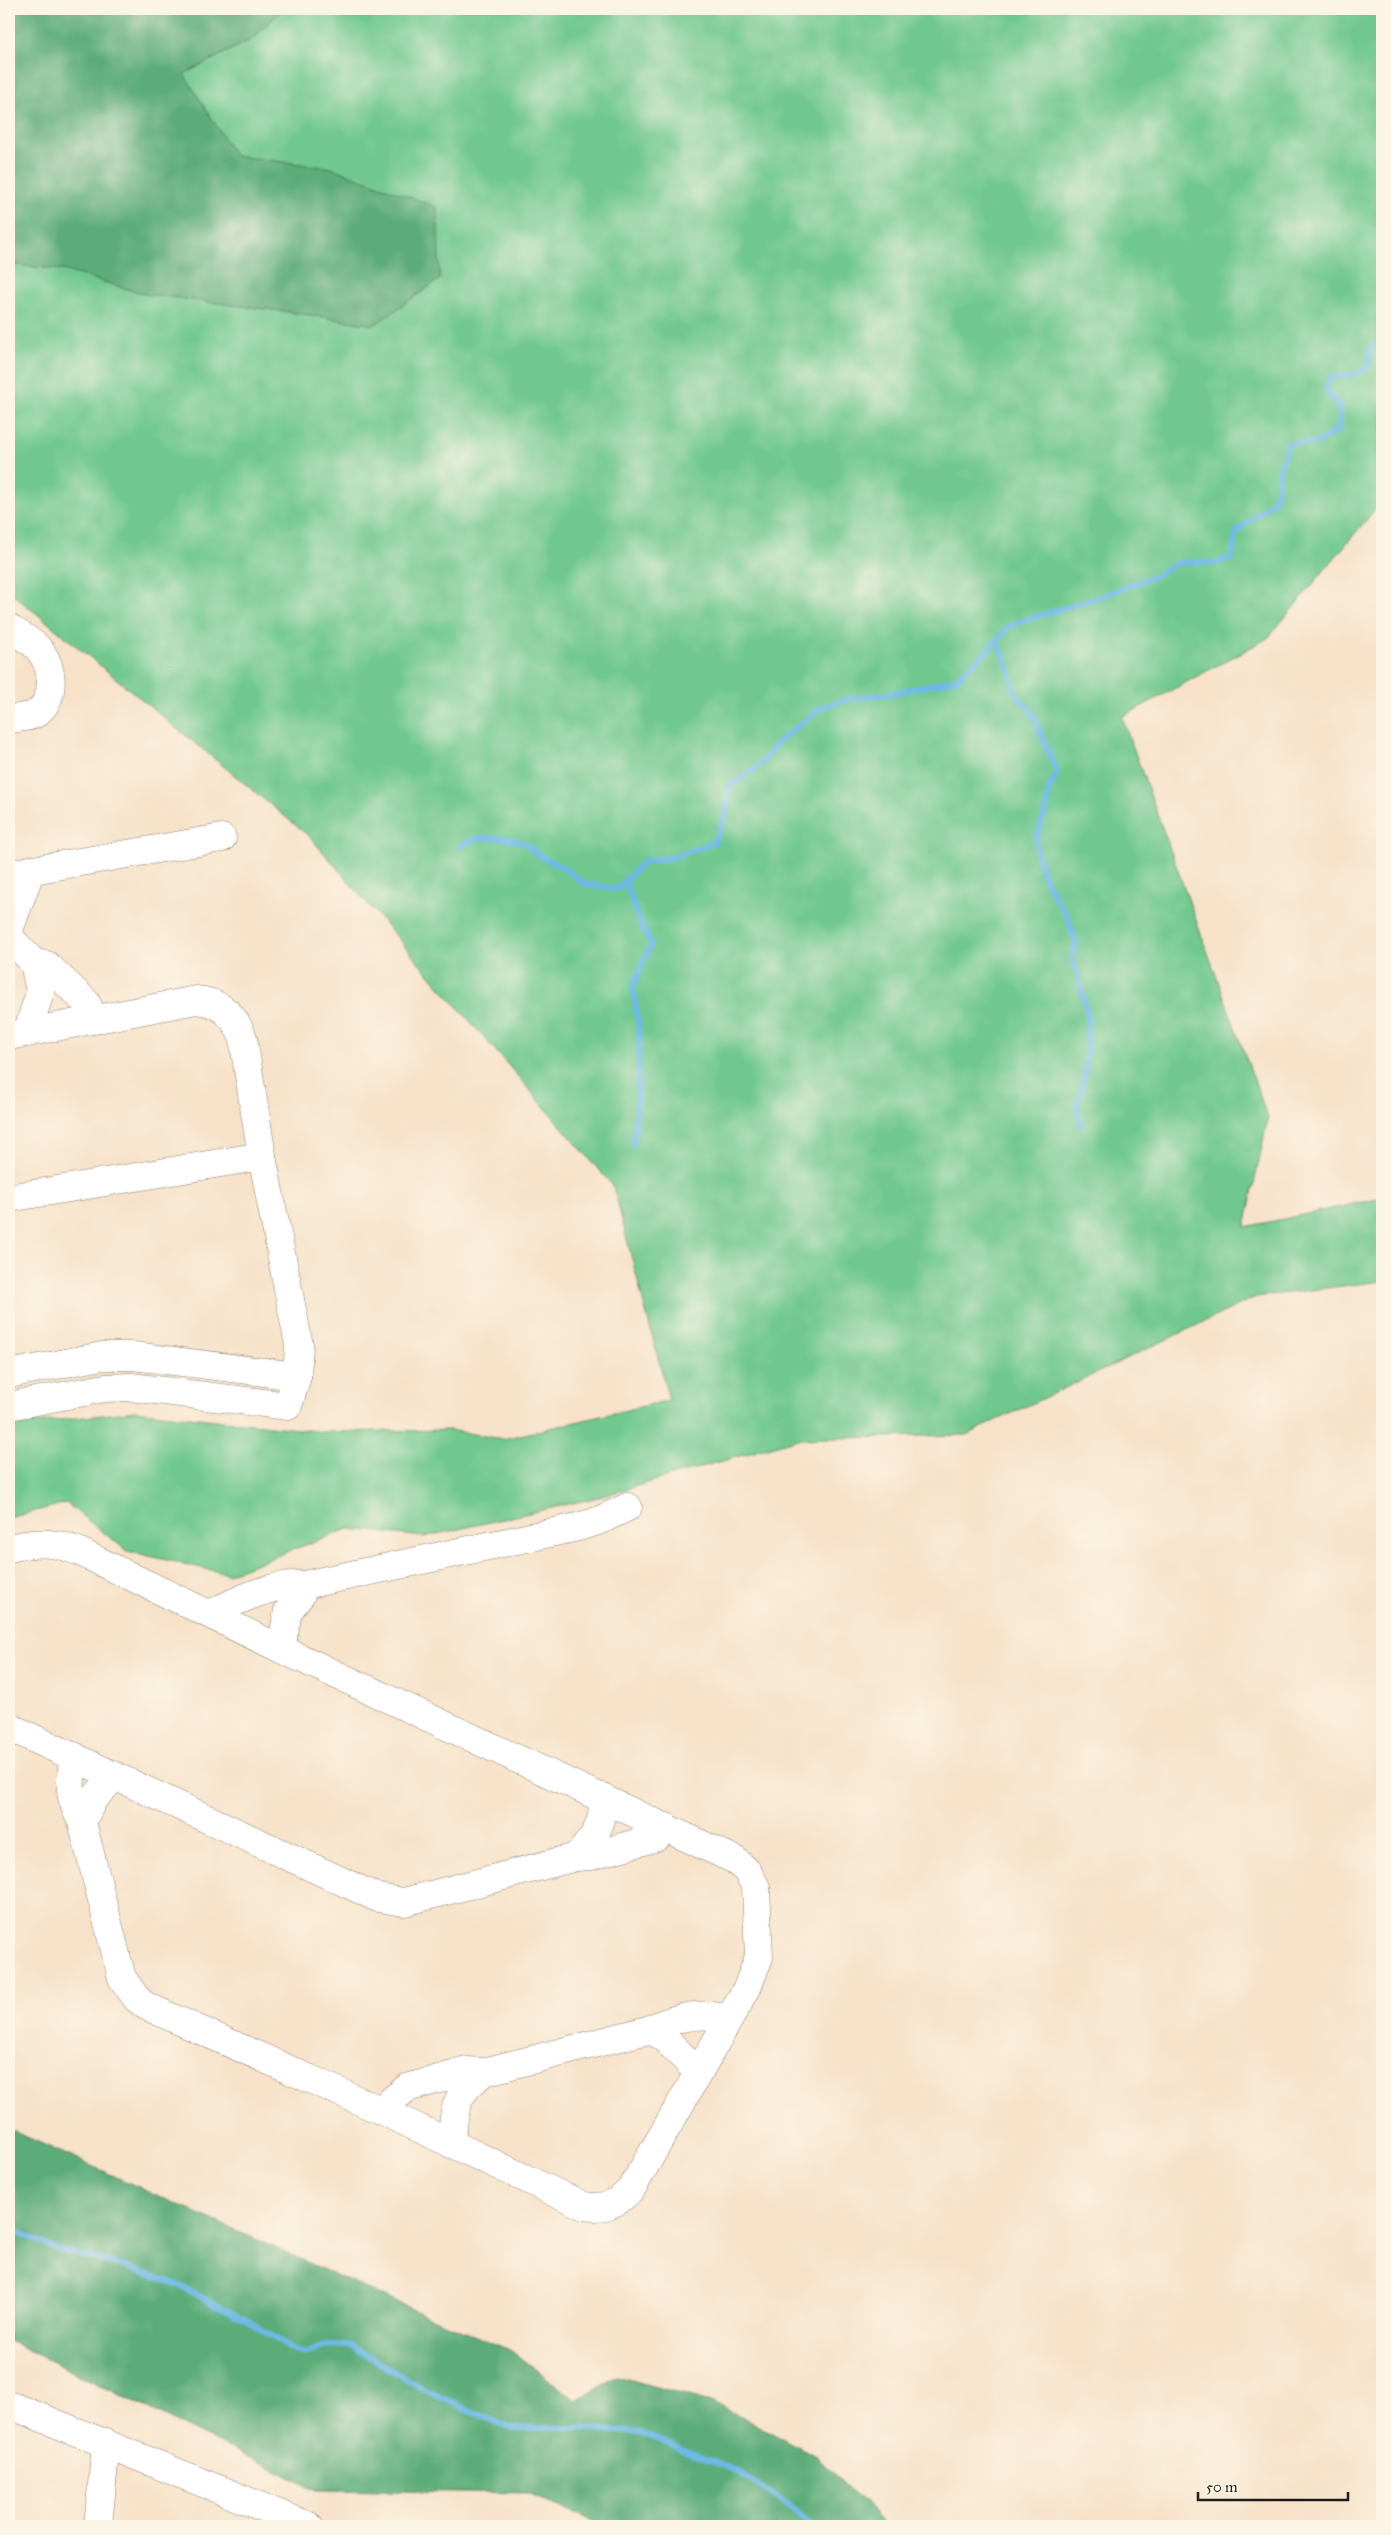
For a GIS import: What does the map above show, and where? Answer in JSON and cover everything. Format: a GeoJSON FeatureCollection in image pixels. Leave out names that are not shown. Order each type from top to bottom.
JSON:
{"type":"FeatureCollection","features":[{"type":"Feature","properties":{"kind":"street"},"geometry":{"type":"LineString","coordinates":[[9,628],[36,646],[47,660],[51,677],[50,692],[45,703],[35,715],[9,720]]}},
{"type":"Feature","properties":{"kind":"street"},"geometry":{"type":"LineString","coordinates":[[9,930],[20,872],[222,838]]}},
{"type":"Feature","properties":{"kind":"street"},"geometry":{"type":"LineString","coordinates":[[9,937],[34,962],[47,965],[86,1002],[94,1020]]}},
{"type":"Feature","properties":{"kind":"street"},"geometry":{"type":"LineString","coordinates":[[18,1034],[40,992],[34,962]]}},
{"type":"Feature","properties":{"kind":"street"},"geometry":{"type":"LineString","coordinates":[[9,1406],[105,1388],[131,1387],[288,1406],[297,1376],[299,1345],[262,1156],[243,1038],[236,1020],[229,1013],[214,1004],[196,1000],[18,1034]]}},
{"type":"Feature","properties":{"kind":"street"},"geometry":{"type":"LineString","coordinates":[[9,1198],[262,1156]]}},
{"type":"Feature","properties":{"kind":"street"},"geometry":{"type":"LineString","coordinates":[[9,1374],[102,1356],[133,1356],[297,1376]]}},
{"type":"Feature","properties":{"kind":"street"},"geometry":{"type":"LineString","coordinates":[[210,1614],[234,1602],[288,1584],[304,1585],[578,1527],[598,1521],[628,1507]]}},
{"type":"Feature","properties":{"kind":"street"},"geometry":{"type":"LineString","coordinates":[[9,1548],[34,1543],[57,1543],[735,1860],[747,1871],[756,1888],[759,1957],[747,1988],[727,2019],[632,2188],[616,2202],[607,2206],[584,2206],[380,2110],[146,2006],[137,1999],[122,1978],[82,1822],[76,1810],[69,1784],[74,1756]]}},
{"type":"Feature","properties":{"kind":"street"},"geometry":{"type":"LineString","coordinates":[[281,1649],[288,1611],[300,1595],[304,1585]]}},
{"type":"Feature","properties":{"kind":"street"},"geometry":{"type":"LineString","coordinates":[[9,1727],[378,1898],[404,1902],[576,1857],[591,1856],[657,1837],[666,1827]]}},
{"type":"Feature","properties":{"kind":"street"},"geometry":{"type":"LineString","coordinates":[[82,1822],[94,1798],[115,1776]]}},
{"type":"Feature","properties":{"kind":"street"},"geometry":{"type":"LineString","coordinates":[[576,1857],[597,1832],[604,1815],[603,1797]]}},
{"type":"Feature","properties":{"kind":"street"},"geometry":{"type":"LineString","coordinates":[[380,2110],[407,2088],[467,2071],[484,2072],[648,2030],[664,2022],[709,2014],[727,2019]]}},
{"type":"Feature","properties":{"kind":"street"},"geometry":{"type":"LineString","coordinates":[[648,2030],[662,2036],[698,2072]]}},
{"type":"Feature","properties":{"kind":"street"},"geometry":{"type":"LineString","coordinates":[[451,2144],[456,2104],[468,2085],[484,2072]]}},
{"type":"Feature","properties":{"kind":"street"},"geometry":{"type":"LineString","coordinates":[[9,2410],[15,2407],[106,2442],[253,2515],[308,2526]]}},
{"type":"Feature","properties":{"kind":"street"},"geometry":{"type":"LineString","coordinates":[[98,2526],[106,2442]]}},
{"type":"Feature","properties":{"kind":"green space"},"geometry":{"type":"Polygon","coordinates":[[[9,9],[283,9],[252,39],[184,74],[235,156],[332,168],[437,207],[440,279],[374,325],[290,312],[144,294],[63,270],[9,264],[9,9]]]}},
{"type":"Feature","properties":{"kind":"green space"},"geometry":{"type":"Polygon","coordinates":[[[283,9],[1382,9],[1382,501],[1268,638],[1122,717],[1268,1118],[1245,1227],[1382,1198],[1382,1281],[1256,1297],[966,1435],[798,1439],[599,1497],[424,1537],[348,1529],[228,1574],[127,1551],[66,1503],[9,1518],[9,1426],[135,1411],[325,1432],[449,1430],[503,1439],[669,1400],[613,1186],[310,837],[9,591],[9,264],[63,270],[144,294],[290,312],[374,325],[332,168],[235,156],[183,74],[252,39],[283,9]]]}},
{"type":"Feature","properties":{"kind":"green space"},"geometry":{"type":"Polygon","coordinates":[[[9,2129],[434,2319],[510,2350],[576,2400],[617,2376],[711,2402],[817,2456],[887,2526],[603,2526],[528,2493],[316,2490],[9,2341],[9,2129]]]}},
{"type":"Feature","properties":{"kind":"waterway"},"geometry":{"type":"LineString","coordinates":[[458,847],[476,838],[506,838],[526,844],[538,855],[562,867],[585,884],[617,889],[644,861],[671,858],[714,842],[726,815],[729,787],[763,762],[778,742],[820,708],[847,699],[888,694],[956,679],[987,651],[1010,625],[1099,597],[1153,577],[1179,562],[1215,563],[1232,558],[1236,532],[1275,500],[1280,469],[1288,443],[1318,443],[1339,429],[1339,406],[1325,389],[1331,377],[1357,374],[1369,366],[1370,349],[1382,336]]}},
{"type":"Feature","properties":{"kind":"waterway"},"geometry":{"type":"LineString","coordinates":[[997,640],[1007,663],[1015,693],[1032,712],[1057,772],[1049,789],[1047,807],[1036,838],[1038,858],[1046,882],[1068,918],[1076,943],[1072,959],[1080,982],[1088,1017],[1086,1067],[1077,1107],[1081,1126]]}},
{"type":"Feature","properties":{"kind":"waterway"},"geometry":{"type":"LineString","coordinates":[[625,880],[637,916],[651,944],[633,986],[639,1030],[638,1094],[633,1145]]}},
{"type":"Feature","properties":{"kind":"waterway"},"geometry":{"type":"LineString","coordinates":[[9,2228],[56,2249],[120,2265],[176,2284],[250,2322],[294,2350],[308,2353],[326,2345],[351,2346],[427,2391],[509,2428],[580,2428],[641,2433],[736,2471],[779,2499],[813,2526]]}}]}
